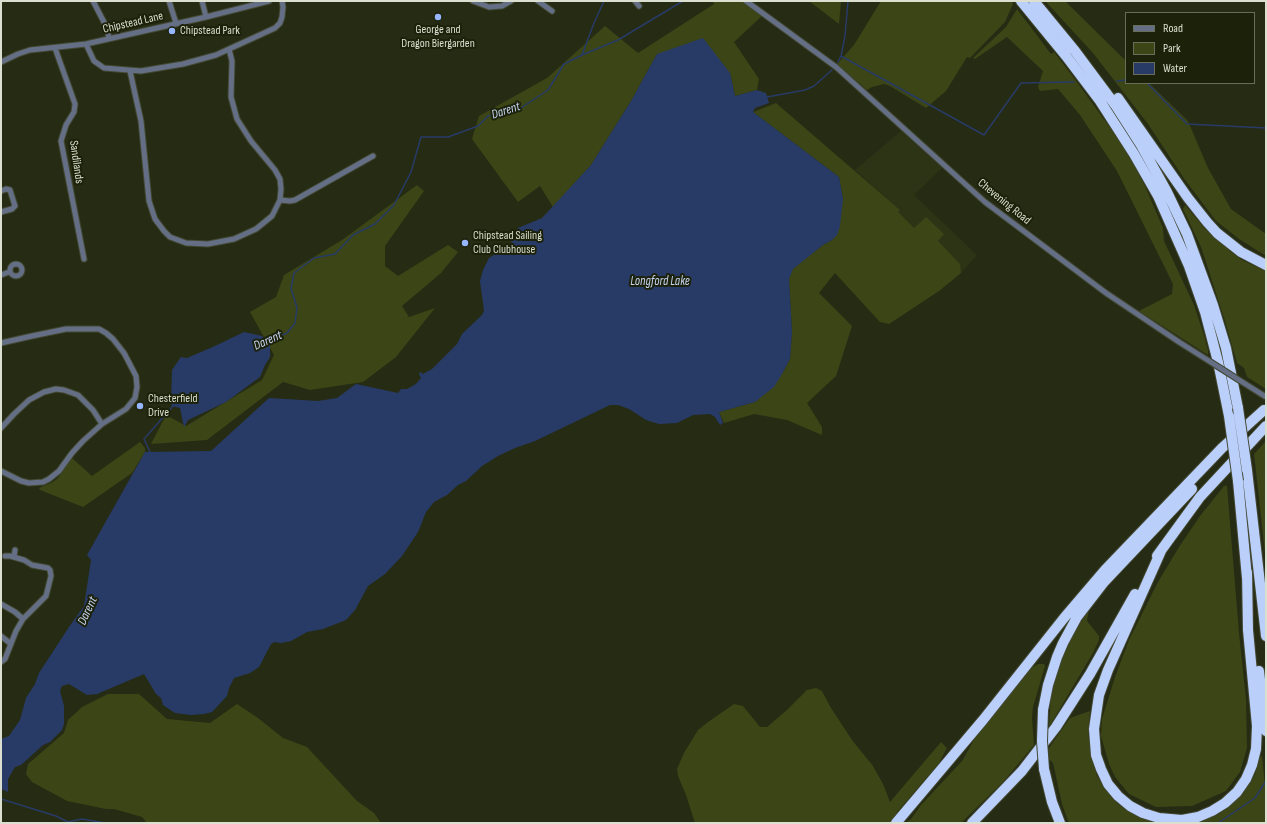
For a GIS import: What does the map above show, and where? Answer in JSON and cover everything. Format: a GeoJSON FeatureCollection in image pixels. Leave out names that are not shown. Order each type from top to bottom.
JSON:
{"type":"FeatureCollection","features":[{"type":"Feature","properties":{"kind":"highway"},"geometry":{"type":"LineString","coordinates":[[1020,1],[1066,56],[1104,107],[1134,154],[1158,196],[1189,266],[1205,312],[1218,362],[1229,416],[1238,480],[1247,572],[1266,731]]}},
{"type":"Feature","properties":{"kind":"highway"},"geometry":{"type":"LineString","coordinates":[[1034,1],[1103,88],[1129,125],[1153,165],[1178,214],[1195,255],[1213,305],[1226,348],[1238,408],[1247,470],[1266,636]]}},
{"type":"Feature","properties":{"kind":"highway"},"geometry":{"type":"LineString","coordinates":[[1060,33],[1083,54],[1107,84],[1144,134],[1188,198],[1207,222],[1217,233],[1241,252],[1266,265]]}},
{"type":"Feature","properties":{"kind":"highway"},"geometry":{"type":"LineString","coordinates":[[1060,823],[1052,802],[1044,769],[1042,741],[1043,710],[1048,685],[1057,657],[1070,630],[1086,605],[1104,582],[1265,409]]}},
{"type":"Feature","properties":{"kind":"highway"},"geometry":{"type":"LineString","coordinates":[[896,823],[983,720],[1100,575],[1202,468],[1265,409]]}},
{"type":"Feature","properties":{"kind":"highway"},"geometry":{"type":"LineString","coordinates":[[972,823],[992,804],[1022,771],[1056,727],[1090,674],[1136,591],[1161,551],[1200,497],[1266,426]]}},
{"type":"Feature","properties":{"kind":"highway"},"geometry":{"type":"LineString","coordinates":[[1161,551],[1108,670],[1099,695],[1094,728],[1096,755],[1108,784],[1118,796],[1130,806],[1143,813],[1159,818],[1174,820],[1190,819],[1205,815],[1216,809],[1237,792],[1246,779],[1252,765],[1256,750],[1257,726],[1248,630],[1247,572]]}},
{"type":"Feature","properties":{"kind":"street"},"geometry":{"type":"LineString","coordinates":[[93,1],[106,26],[109,38]]}},
{"type":"Feature","properties":{"kind":"street"},"geometry":{"type":"LineString","coordinates":[[169,1],[176,23]]}},
{"type":"Feature","properties":{"kind":"street"},"geometry":{"type":"LineString","coordinates":[[202,1],[206,17]]}},
{"type":"Feature","properties":{"kind":"street","name":"Chipstead Lane"},"geometry":{"type":"LineString","coordinates":[[1,62],[30,50],[86,44],[206,17],[249,4],[269,1]]}},
{"type":"Feature","properties":{"kind":"street"},"geometry":{"type":"LineString","coordinates":[[86,44],[94,61],[104,68],[141,71],[199,61],[275,28],[280,23],[282,17],[282,1]]}},
{"type":"Feature","properties":{"kind":"street"},"geometry":{"type":"LineString","coordinates":[[474,1],[489,7],[502,6],[511,1]]}},
{"type":"Feature","properties":{"kind":"street"},"geometry":{"type":"LineString","coordinates":[[538,1],[552,11]]}},
{"type":"Feature","properties":{"kind":"street","name":"Chevening Road"},"geometry":{"type":"LineString","coordinates":[[746,1],[836,67],[985,202],[1106,293],[1179,342],[1266,397]]}},
{"type":"Feature","properties":{"kind":"street","name":"Sandilands"},"geometry":{"type":"LineString","coordinates":[[55,48],[75,104],[74,112],[66,125],[61,141],[84,259]]}},
{"type":"Feature","properties":{"kind":"street"},"geometry":{"type":"LineString","coordinates":[[130,71],[141,121],[149,201],[155,219],[170,236],[186,243],[208,244],[234,239],[246,235],[272,216],[280,200],[281,184],[278,175],[242,128],[235,113],[231,97],[232,61],[229,49]]}},
{"type":"Feature","properties":{"kind":"street"},"geometry":{"type":"LineString","coordinates":[[280,200],[295,200],[373,156]]}},
{"type":"Feature","properties":{"kind":"street"},"geometry":{"type":"LineString","coordinates":[[1,191],[6,189],[10,190],[15,206],[12,209],[1,212]]}},
{"type":"Feature","properties":{"kind":"street"},"geometry":{"type":"LineString","coordinates":[[1,275],[9,272]]}},
{"type":"Feature","properties":{"kind":"street"},"geometry":{"type":"LineString","coordinates":[[1,343],[66,329],[99,329],[113,339],[124,353],[136,376],[137,387],[134,398],[126,409],[102,424],[83,441],[59,471],[49,479],[43,482],[29,483],[21,481],[1,471]]}},
{"type":"Feature","properties":{"kind":"street"},"geometry":{"type":"LineString","coordinates":[[1,428],[29,400],[44,392],[56,389],[78,395],[93,410],[102,424]]}},
{"type":"Feature","properties":{"kind":"street"},"geometry":{"type":"LineString","coordinates":[[14,557],[15,550]]}},
{"type":"Feature","properties":{"kind":"street"},"geometry":{"type":"LineString","coordinates":[[1,662],[5,659],[23,619],[46,596],[51,573],[48,568],[14,557],[5,556]]}},
{"type":"Feature","properties":{"kind":"street"},"geometry":{"type":"LineString","coordinates":[[1,604],[15,612],[23,619]]}},
{"type":"Feature","properties":{"kind":"street"},"geometry":{"type":"LineString","coordinates":[[1,636],[11,644]]}},
{"type":"Feature","properties":{"kind":"shaded area"},"geometry":{"type":"Polygon","coordinates":[[[901,131],[942,168],[914,195],[977,255],[961,273],[939,291],[889,324],[880,322],[836,272],[900,210],[855,170],[901,131]]]}},
{"type":"Feature","properties":{"kind":"green space"},"geometry":{"type":"Polygon","coordinates":[[[713,1],[743,1],[763,15],[734,42],[759,79],[757,90],[735,96],[730,73],[657,54],[631,101],[591,165],[553,207],[540,186],[518,202],[472,139],[479,116],[547,78],[605,26],[638,53],[714,4],[713,1]]]}},
{"type":"Feature","properties":{"kind":"green space"},"geometry":{"type":"Polygon","coordinates":[[[809,1],[841,1],[839,24],[809,1]]]}},
{"type":"Feature","properties":{"kind":"green space"},"geometry":{"type":"Polygon","coordinates":[[[881,1],[1012,1],[1013,4],[1005,22],[970,58],[967,57],[946,91],[926,108],[890,86],[884,84],[867,90],[837,64],[854,45],[881,1]]]}},
{"type":"Feature","properties":{"kind":"green space"},"geometry":{"type":"Polygon","coordinates":[[[1045,1],[1065,1],[1125,60],[1125,84],[1150,84],[1188,121],[1208,168],[1231,209],[1266,234],[1266,256],[1239,239],[1216,221],[1185,180],[1148,124],[1093,53],[1045,1]]]}},
{"type":"Feature","properties":{"kind":"green space"},"geometry":{"type":"Polygon","coordinates":[[[1017,9],[1051,54],[1054,52],[1074,78],[1130,158],[1145,186],[1163,228],[1164,241],[1194,305],[1204,335],[1208,355],[1139,311],[1172,294],[1173,284],[1117,171],[1080,115],[1058,89],[1040,91],[1038,87],[1043,71],[1007,37],[975,59],[973,58],[1006,27],[1017,9]]]}},
{"type":"Feature","properties":{"kind":"green space"},"geometry":{"type":"Polygon","coordinates":[[[776,103],[900,210],[898,212],[914,228],[926,217],[944,234],[938,241],[960,264],[961,273],[939,291],[889,324],[880,322],[835,273],[819,293],[852,326],[836,376],[807,403],[822,427],[822,435],[787,420],[754,414],[724,423],[719,412],[755,402],[782,374],[790,359],[792,332],[789,279],[792,269],[823,245],[832,240],[843,199],[839,177],[753,112],[776,103]]]}},
{"type":"Feature","properties":{"kind":"green space"},"geometry":{"type":"Polygon","coordinates":[[[417,185],[424,191],[385,246],[385,266],[398,276],[448,245],[458,252],[441,273],[402,306],[409,317],[435,308],[396,357],[363,382],[310,390],[283,382],[207,440],[151,444],[166,415],[186,426],[262,380],[274,355],[250,312],[276,297],[284,275],[342,240],[417,185]]]}},
{"type":"Feature","properties":{"kind":"green space"},"geometry":{"type":"Polygon","coordinates":[[[1185,205],[1205,229],[1231,252],[1242,260],[1266,271],[1266,389],[1247,377],[1244,368],[1237,363],[1201,247],[1183,209],[1185,205]]]}},
{"type":"Feature","properties":{"kind":"green space"},"geometry":{"type":"Polygon","coordinates":[[[1266,441],[1266,562],[1254,454],[1266,441]]]}},
{"type":"Feature","properties":{"kind":"green space"},"geometry":{"type":"Polygon","coordinates":[[[140,442],[145,448],[145,452],[132,473],[83,507],[40,490],[39,488],[53,482],[58,478],[72,458],[92,476],[140,442]]]}},
{"type":"Feature","properties":{"kind":"green space"},"geometry":{"type":"Polygon","coordinates":[[[1224,486],[1227,486],[1246,699],[1247,748],[1240,772],[1226,791],[1192,806],[1156,807],[1129,794],[1115,777],[1109,764],[1101,736],[1102,719],[1115,677],[1129,640],[1158,582],[1200,516],[1224,486]]]}},
{"type":"Feature","properties":{"kind":"green space"},"geometry":{"type":"Polygon","coordinates":[[[1089,609],[1087,621],[1099,636],[1099,640],[1093,653],[1049,727],[1051,693],[1058,667],[1063,653],[1089,609]]]}},
{"type":"Feature","properties":{"kind":"green space"},"geometry":{"type":"Polygon","coordinates":[[[1038,664],[1044,664],[1045,666],[1033,707],[1032,718],[1034,745],[1003,782],[961,823],[906,823],[962,761],[975,738],[1031,668],[1038,664]]]}},
{"type":"Feature","properties":{"kind":"green space"},"geometry":{"type":"Polygon","coordinates":[[[816,688],[822,691],[831,708],[852,740],[873,766],[883,784],[890,802],[941,742],[947,748],[939,763],[897,812],[904,823],[695,823],[678,776],[677,769],[684,753],[698,730],[734,704],[743,706],[760,727],[767,727],[807,690],[816,688]]]}},
{"type":"Feature","properties":{"kind":"green space"},"geometry":{"type":"Polygon","coordinates":[[[108,694],[139,694],[167,719],[210,723],[237,704],[258,718],[283,738],[307,747],[357,801],[374,813],[381,823],[147,823],[142,817],[114,809],[106,809],[67,801],[32,782],[26,774],[28,764],[64,733],[68,720],[82,707],[108,694]]]}},
{"type":"Feature","properties":{"kind":"green space"},"geometry":{"type":"Polygon","coordinates":[[[1090,711],[1088,733],[1091,755],[1097,776],[1118,804],[1139,817],[1155,823],[1070,823],[1068,821],[1062,804],[1053,763],[1049,759],[1049,748],[1070,718],[1090,711]]]}},
{"type":"Feature","properties":{"kind":"green space"},"geometry":{"type":"Polygon","coordinates":[[[1262,756],[1266,796],[1266,823],[1195,823],[1215,816],[1235,801],[1250,783],[1255,774],[1259,758],[1262,756]]]}},
{"type":"Feature","properties":{"kind":"water","name":"Longford Lake"},"geometry":{"type":"Polygon","coordinates":[[[703,38],[730,73],[735,96],[757,90],[766,93],[769,103],[755,108],[753,112],[839,177],[843,199],[840,226],[837,235],[793,269],[789,279],[792,332],[790,359],[774,387],[755,402],[719,412],[723,423],[720,425],[715,417],[710,414],[693,415],[677,423],[659,424],[646,420],[629,409],[618,405],[610,405],[535,441],[498,456],[482,466],[466,481],[458,485],[447,495],[434,502],[426,512],[418,532],[402,556],[385,574],[368,586],[355,610],[346,620],[323,629],[307,632],[291,641],[281,643],[274,642],[271,644],[259,667],[250,673],[234,678],[227,696],[212,712],[191,715],[175,713],[163,705],[161,698],[156,694],[144,674],[97,694],[87,695],[69,684],[62,686],[60,691],[64,706],[64,724],[62,730],[50,742],[43,745],[21,765],[15,767],[8,779],[8,792],[1,789],[1,739],[9,736],[20,720],[26,698],[35,684],[39,673],[84,606],[91,560],[87,555],[145,452],[211,451],[269,398],[318,401],[337,398],[356,384],[398,393],[401,389],[407,389],[416,384],[421,378],[419,374],[420,372],[423,374],[432,369],[457,344],[462,334],[482,315],[484,311],[480,281],[483,270],[489,258],[500,251],[507,250],[512,244],[511,242],[518,228],[542,218],[591,165],[631,101],[657,54],[703,38]]]}},
{"type":"Feature","properties":{"kind":"water"},"geometry":{"type":"Polygon","coordinates":[[[244,332],[262,336],[270,345],[270,357],[260,377],[226,402],[188,420],[184,427],[180,408],[172,406],[171,403],[172,370],[181,357],[187,358],[244,332]]]}},
{"type":"Feature","properties":{"kind":"waterway"},"geometry":{"type":"LineString","coordinates":[[582,55],[604,1]]}},
{"type":"Feature","properties":{"kind":"waterway","name":"Darent"},"geometry":{"type":"LineString","coordinates":[[266,342],[287,333],[295,323],[297,308],[291,288],[294,273],[314,258],[335,254],[353,235],[375,224],[394,205],[411,172],[421,137],[448,137],[478,126],[488,116],[518,110],[548,90],[564,64],[618,40],[683,1]]}},
{"type":"Feature","properties":{"kind":"waterway"},"geometry":{"type":"LineString","coordinates":[[838,62],[841,56],[845,36],[848,1]]}},
{"type":"Feature","properties":{"kind":"waterway"},"geometry":{"type":"LineString","coordinates":[[841,56],[984,135],[1021,83],[1074,82]]}},
{"type":"Feature","properties":{"kind":"waterway"},"geometry":{"type":"LineString","coordinates":[[767,97],[805,90],[814,86],[832,70]]}},
{"type":"Feature","properties":{"kind":"waterway"},"geometry":{"type":"LineString","coordinates":[[1117,81],[1125,80]]}},
{"type":"Feature","properties":{"kind":"waterway"},"geometry":{"type":"LineString","coordinates":[[1148,84],[1187,124],[1266,128]]}},
{"type":"Feature","properties":{"kind":"waterway","name":"Darent"},"geometry":{"type":"LineString","coordinates":[[150,452],[144,439],[173,406]]}},
{"type":"Feature","properties":{"kind":"waterway"},"geometry":{"type":"LineString","coordinates":[[1218,823],[1255,798],[1266,781]]}},
{"type":"Feature","properties":{"kind":"waterway"},"geometry":{"type":"LineString","coordinates":[[1,799],[56,816],[68,822],[82,819],[105,823]]}},
{"type":"Feature","properties":{"kind":"place","name":"George and Dragon Biergarden"},"geometry":{"type":"Point","coordinates":[438,17]}},
{"type":"Feature","properties":{"kind":"place","name":"Chipstead Park"},"geometry":{"type":"Point","coordinates":[172,31]}},
{"type":"Feature","properties":{"kind":"place","name":"Chipstead Sailing Club Clubhouse"},"geometry":{"type":"Point","coordinates":[465,243]}},
{"type":"Feature","properties":{"kind":"place","name":"Chesterfield Drive"},"geometry":{"type":"Point","coordinates":[140,406]}}]}
